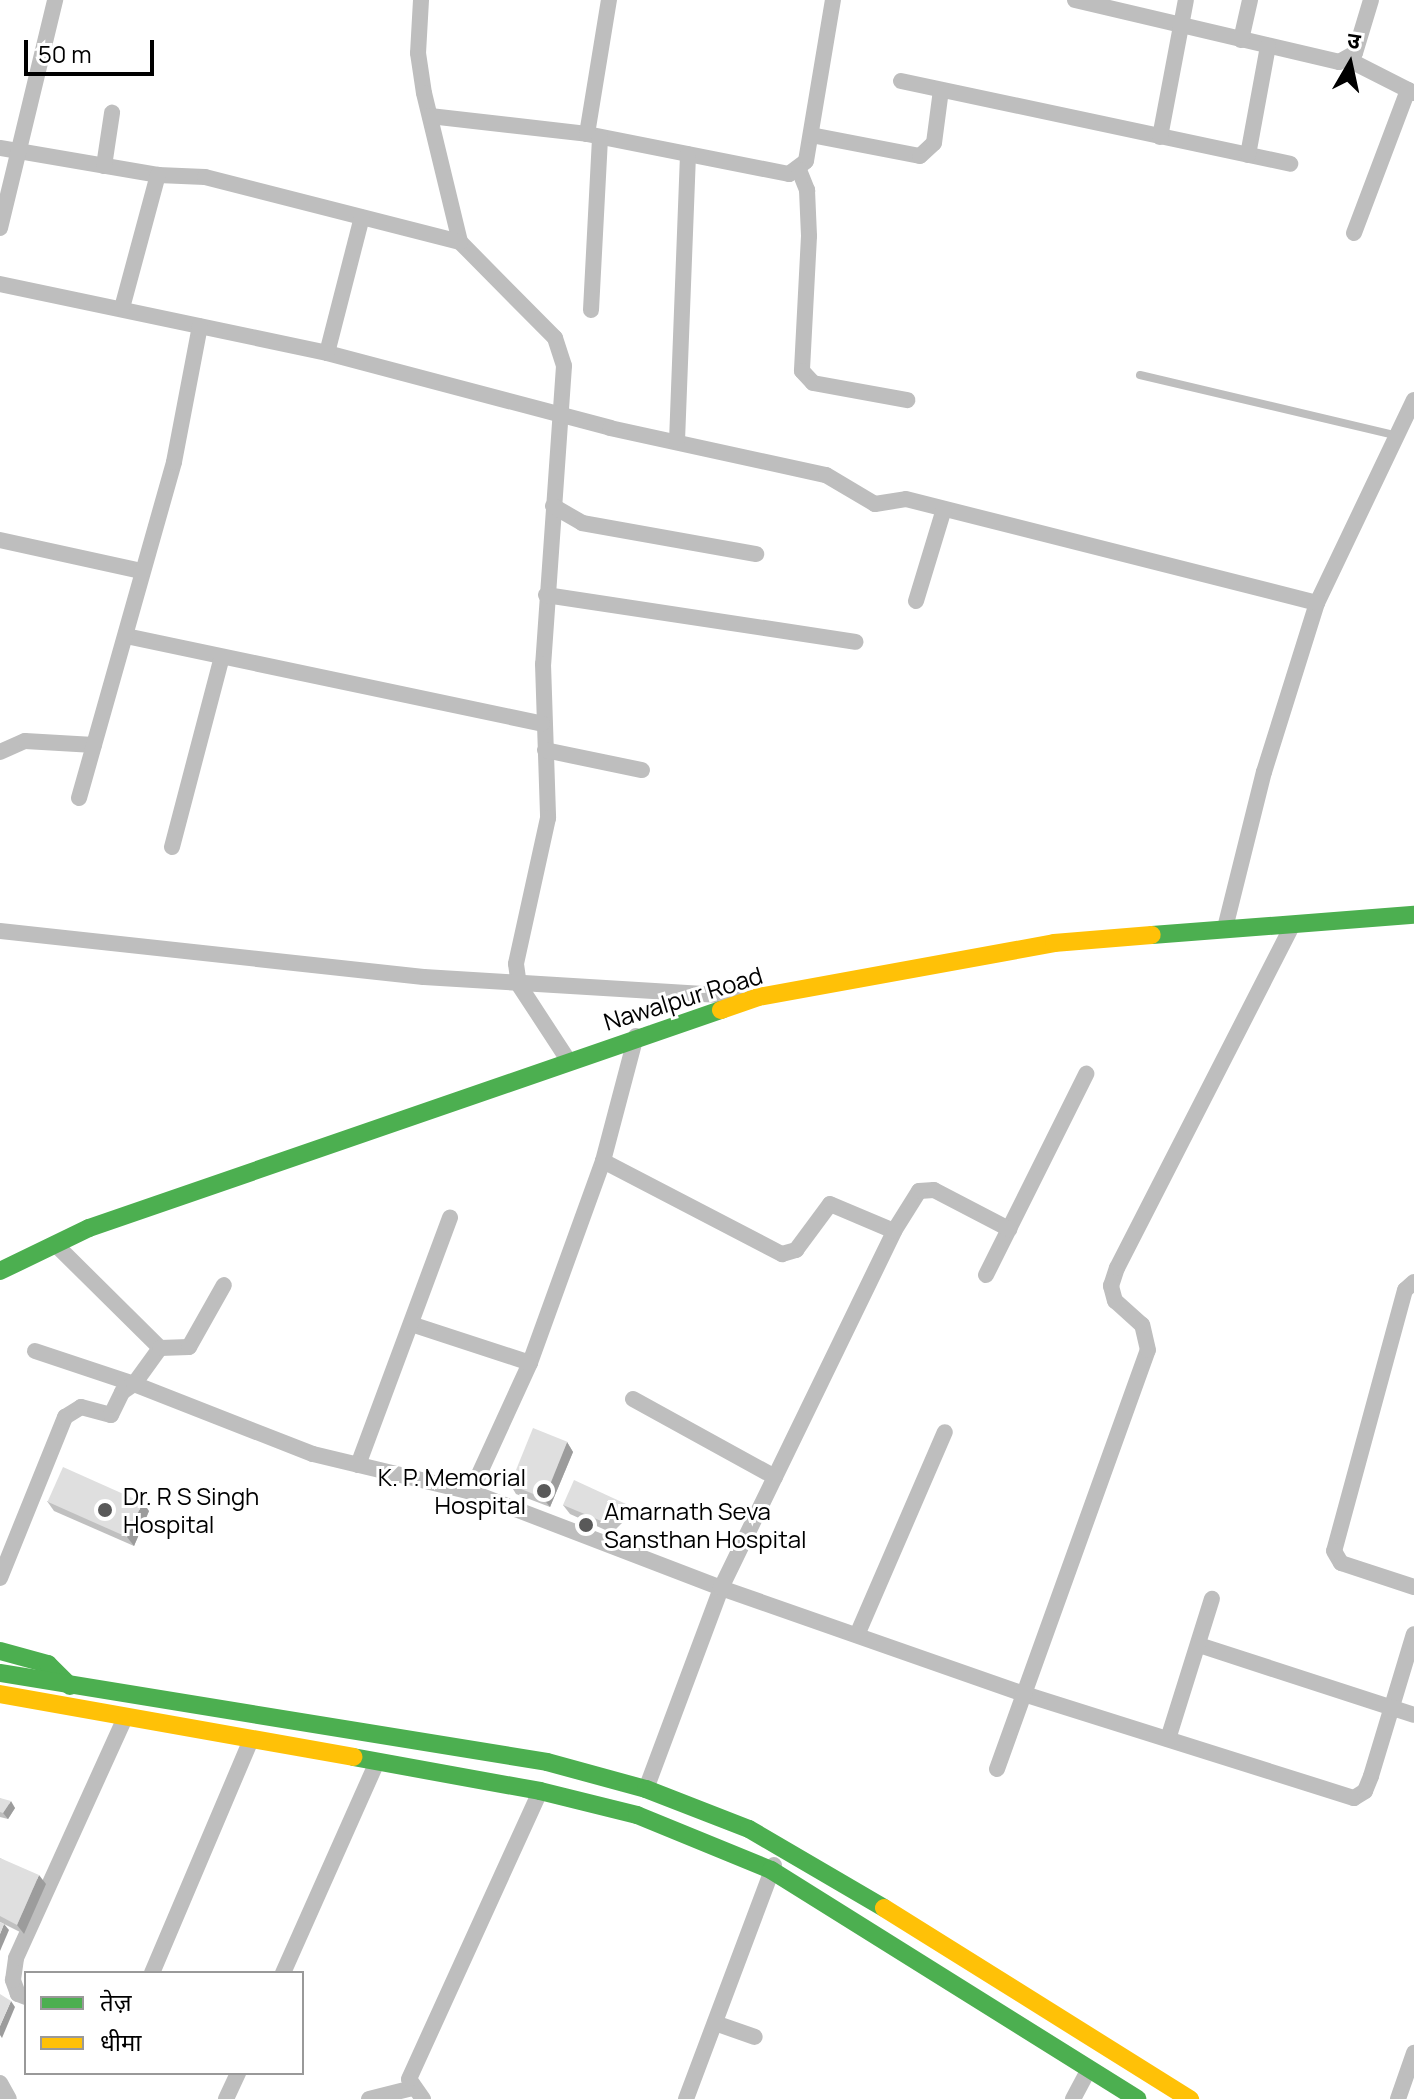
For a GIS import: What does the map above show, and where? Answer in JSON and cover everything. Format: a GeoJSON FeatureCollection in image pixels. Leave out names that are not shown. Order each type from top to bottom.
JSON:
{"type":"FeatureCollection","features":[{"type":"Feature","properties":{"kind":"main road","name":"Nawalpur Road"},"geometry":{"type":"LineString","coordinates":[[0,1271],[55,1244],[636,1036],[758,997],[1054,943],[1225,928],[1291,928],[1414,915]]}},
{"type":"Feature","properties":{"kind":"main road"},"geometry":{"type":"LineString","coordinates":[[0,1651],[48,1664],[70,1686]]}},
{"type":"Feature","properties":{"kind":"main road"},"geometry":{"type":"LineString","coordinates":[[0,1673],[547,1762],[646,1789],[783,1847],[1190,2099]]}},
{"type":"Feature","properties":{"kind":"main road"},"geometry":{"type":"LineString","coordinates":[[0,1694],[250,1742],[540,1791],[637,1815],[771,1870],[1137,2099]]}},
{"type":"Feature","properties":{"kind":"main road"},"geometry":{"type":"LineString","coordinates":[[0,1706],[26,1710],[53,1703]]}},
{"type":"Feature","properties":{"kind":"street"},"geometry":{"type":"LineString","coordinates":[[0,228],[55,0]]}},
{"type":"Feature","properties":{"kind":"street"},"geometry":{"type":"LineString","coordinates":[[421,0],[418,53],[460,242]]}},
{"type":"Feature","properties":{"kind":"street"},"geometry":{"type":"LineString","coordinates":[[591,310],[593,135],[609,0]]}},
{"type":"Feature","properties":{"kind":"street"},"geometry":{"type":"LineString","coordinates":[[833,0],[811,135],[799,170],[807,190],[809,236],[802,371],[813,383],[907,400]]}},
{"type":"Feature","properties":{"kind":"street"},"geometry":{"type":"LineString","coordinates":[[1078,0],[1268,46],[1349,60],[1411,92],[1354,233]]}},
{"type":"Feature","properties":{"kind":"street"},"geometry":{"type":"LineString","coordinates":[[1160,137],[1186,0]]}},
{"type":"Feature","properties":{"kind":"street"},"geometry":{"type":"LineString","coordinates":[[1241,40],[1250,0]]}},
{"type":"Feature","properties":{"kind":"street"},"geometry":{"type":"LineString","coordinates":[[1349,60],[1371,0]]}},
{"type":"Feature","properties":{"kind":"street"},"geometry":{"type":"LineString","coordinates":[[1248,155],[1268,46]]}},
{"type":"Feature","properties":{"kind":"street"},"geometry":{"type":"LineString","coordinates":[[901,81],[1290,164]]}},
{"type":"Feature","properties":{"kind":"street"},"geometry":{"type":"LineString","coordinates":[[811,135],[920,156],[934,143],[941,90]]}},
{"type":"Feature","properties":{"kind":"street"},"geometry":{"type":"LineString","coordinates":[[104,166],[112,113]]}},
{"type":"Feature","properties":{"kind":"street"},"geometry":{"type":"LineString","coordinates":[[430,116],[593,135],[789,174],[799,170]]}},
{"type":"Feature","properties":{"kind":"street"},"geometry":{"type":"LineString","coordinates":[[0,148],[158,175],[205,177],[460,242],[555,338],[564,366],[563,411],[546,595],[542,724],[548,818],[518,945],[519,985],[568,1060]]}},
{"type":"Feature","properties":{"kind":"street"},"geometry":{"type":"LineString","coordinates":[[677,441],[688,154]]}},
{"type":"Feature","properties":{"kind":"street"},"geometry":{"type":"LineString","coordinates":[[122,308],[158,175]]}},
{"type":"Feature","properties":{"kind":"street"},"geometry":{"type":"LineString","coordinates":[[327,353],[362,217]]}},
{"type":"Feature","properties":{"kind":"street"},"geometry":{"type":"LineString","coordinates":[[0,284],[327,353],[826,475],[875,504],[906,499],[1317,603]]}},
{"type":"Feature","properties":{"kind":"street"},"geometry":{"type":"LineString","coordinates":[[79,798],[174,462],[200,326]]}},
{"type":"Feature","properties":{"kind":"street"},"geometry":{"type":"LineString","coordinates":[[1225,928],[1264,772],[1317,603],[1414,400]]}},
{"type":"Feature","properties":{"kind":"street"},"geometry":{"type":"LineString","coordinates":[[553,506],[582,523],[756,554]]}},
{"type":"Feature","properties":{"kind":"street"},"geometry":{"type":"LineString","coordinates":[[916,601],[944,509]]}},
{"type":"Feature","properties":{"kind":"street"},"geometry":{"type":"LineString","coordinates":[[0,540],[141,571]]}},
{"type":"Feature","properties":{"kind":"street"},"geometry":{"type":"LineString","coordinates":[[546,595],[855,642]]}},
{"type":"Feature","properties":{"kind":"street"},"geometry":{"type":"LineString","coordinates":[[126,636],[542,724]]}},
{"type":"Feature","properties":{"kind":"street"},"geometry":{"type":"LineString","coordinates":[[172,847],[222,657]]}},
{"type":"Feature","properties":{"kind":"street"},"geometry":{"type":"LineString","coordinates":[[0,752],[25,741],[94,745]]}},
{"type":"Feature","properties":{"kind":"street"},"geometry":{"type":"LineString","coordinates":[[545,750],[642,770]]}},
{"type":"Feature","properties":{"kind":"street"},"geometry":{"type":"LineString","coordinates":[[997,1769],[1148,1350],[1142,1325],[1115,1301],[1111,1286],[1117,1268],[1291,928]]}},
{"type":"Feature","properties":{"kind":"street"},"geometry":{"type":"LineString","coordinates":[[0,931],[519,985],[758,997]]}},
{"type":"Feature","properties":{"kind":"street"},"geometry":{"type":"LineString","coordinates":[[471,1492],[530,1363],[603,1161],[636,1036]]}},
{"type":"Feature","properties":{"kind":"street"},"geometry":{"type":"LineString","coordinates":[[986,1275],[1086,1074]]}},
{"type":"Feature","properties":{"kind":"street"},"geometry":{"type":"LineString","coordinates":[[603,1161],[782,1254],[796,1250],[830,1204],[894,1231]]}},
{"type":"Feature","properties":{"kind":"street"},"geometry":{"type":"LineString","coordinates":[[646,1789],[721,1588],[894,1231],[925,1188],[1009,1229]]}},
{"type":"Feature","properties":{"kind":"street"},"geometry":{"type":"LineString","coordinates":[[358,1465],[450,1218]]}},
{"type":"Feature","properties":{"kind":"street"},"geometry":{"type":"LineString","coordinates":[[55,1244],[160,1348],[189,1347],[224,1285]]}},
{"type":"Feature","properties":{"kind":"street"},"geometry":{"type":"LineString","coordinates":[[1414,1282],[1405,1290],[1334,1551],[1341,1563],[1414,1587]]}},
{"type":"Feature","properties":{"kind":"street"},"geometry":{"type":"LineString","coordinates":[[411,1324],[530,1363]]}},
{"type":"Feature","properties":{"kind":"street"},"geometry":{"type":"LineString","coordinates":[[0,1578],[65,1417],[81,1407],[111,1415],[122,1392],[134,1384],[160,1348]]}},
{"type":"Feature","properties":{"kind":"street"},"geometry":{"type":"LineString","coordinates":[[35,1351],[134,1384],[313,1454],[471,1492],[721,1588],[1024,1694],[1354,1798],[1365,1791],[1393,1710],[1414,1634]]}},
{"type":"Feature","properties":{"kind":"street"},"geometry":{"type":"LineString","coordinates":[[633,1399],[775,1477]]}},
{"type":"Feature","properties":{"kind":"street"},"geometry":{"type":"LineString","coordinates":[[857,1635],[945,1432]]}},
{"type":"Feature","properties":{"kind":"street"},"geometry":{"type":"LineString","coordinates":[[1168,1739],[1212,1599]]}},
{"type":"Feature","properties":{"kind":"street"},"geometry":{"type":"LineString","coordinates":[[1199,1645],[1414,1715]]}},
{"type":"Feature","properties":{"kind":"street"},"geometry":{"type":"LineString","coordinates":[[24,1996],[18,1994],[13,1980],[16,1958],[125,1718]]}},
{"type":"Feature","properties":{"kind":"street"},"geometry":{"type":"LineString","coordinates":[[153,1971],[250,1742]]}},
{"type":"Feature","properties":{"kind":"street"},"geometry":{"type":"LineString","coordinates":[[284,1971],[377,1762]]}},
{"type":"Feature","properties":{"kind":"street"},"geometry":{"type":"LineString","coordinates":[[369,2099],[417,2094],[409,2079],[540,1791]]}},
{"type":"Feature","properties":{"kind":"street"},"geometry":{"type":"LineString","coordinates":[[686,2099],[771,1870],[783,1847]]}},
{"type":"Feature","properties":{"kind":"street"},"geometry":{"type":"LineString","coordinates":[[715,2023],[755,2037]]}},
{"type":"Feature","properties":{"kind":"street"},"geometry":{"type":"LineString","coordinates":[[1398,2099],[1414,2053]]}},
{"type":"Feature","properties":{"kind":"street"},"geometry":{"type":"LineString","coordinates":[[1073,2099],[1089,2069]]}},
{"type":"Feature","properties":{"kind":"street"},"geometry":{"type":"LineString","coordinates":[[226,2099],[237,2075]]}},
{"type":"Feature","properties":{"kind":"street"},"geometry":{"type":"LineString","coordinates":[[0,2083],[9,2099]]}},
{"type":"Feature","properties":{"kind":"lane"},"geometry":{"type":"LineString","coordinates":[[1140,375],[1399,436]]}},
{"type":"Feature","properties":{"kind":"building"},"geometry":{"type":"Polygon","coordinates":[[[533,1428],[567,1442],[544,1498],[510,1485],[533,1428]]]}},
{"type":"Feature","properties":{"kind":"building"},"geometry":{"type":"Polygon","coordinates":[[[63,1467],[142,1502],[127,1537],[48,1502],[63,1467]]]}},
{"type":"Feature","properties":{"kind":"building"},"geometry":{"type":"Polygon","coordinates":[[[574,1480],[626,1504],[606,1523],[563,1505],[574,1480]]]}},
{"type":"Feature","properties":{"kind":"building"},"geometry":{"type":"Polygon","coordinates":[[[0,1798],[11,1801],[3,1813],[0,1812],[0,1798]]]}},
{"type":"Feature","properties":{"kind":"building"},"geometry":{"type":"Polygon","coordinates":[[[0,1858],[39,1875],[17,1925],[0,1916],[0,1858]]]}},
{"type":"Feature","properties":{"kind":"building"},"geometry":{"type":"Polygon","coordinates":[[[0,1994],[11,2001],[0,2026],[0,1994]]]}},
{"type":"Feature","properties":{"kind":"traffic: fast"},"geometry":{"type":"LineString","coordinates":[[1152,935],[1414,915]]}},
{"type":"Feature","properties":{"kind":"traffic: fast"},"geometry":{"type":"LineString","coordinates":[[0,1271],[89,1228],[721,1010]]}},
{"type":"Feature","properties":{"kind":"traffic: fast"},"geometry":{"type":"LineString","coordinates":[[0,1651],[48,1664],[70,1686]]}},
{"type":"Feature","properties":{"kind":"traffic: fast"},"geometry":{"type":"LineString","coordinates":[[0,1673],[547,1762],[646,1789],[749,1829],[884,1908]]}},
{"type":"Feature","properties":{"kind":"traffic: fast"},"geometry":{"type":"LineString","coordinates":[[353,1757],[540,1791],[637,1815],[771,1870],[1137,2099]]}},
{"type":"Feature","properties":{"kind":"traffic: slow"},"geometry":{"type":"LineString","coordinates":[[721,1010],[758,997],[1054,943],[1152,935]]}},
{"type":"Feature","properties":{"kind":"traffic: slow"},"geometry":{"type":"LineString","coordinates":[[0,1694],[353,1757]]}},
{"type":"Feature","properties":{"kind":"traffic: slow"},"geometry":{"type":"LineString","coordinates":[[884,1908],[1190,2099]]}},
{"type":"Feature","properties":{"kind":"place","name":"K. P. Memorial Hospital"},"geometry":{"type":"Point","coordinates":[544,1491]}},
{"type":"Feature","properties":{"kind":"place","name":"Dr. R S Singh Hospital"},"geometry":{"type":"Point","coordinates":[105,1510]}},
{"type":"Feature","properties":{"kind":"place","name":"Amarnath Seva Sansthan Hospital"},"geometry":{"type":"Point","coordinates":[586,1525]}}]}
